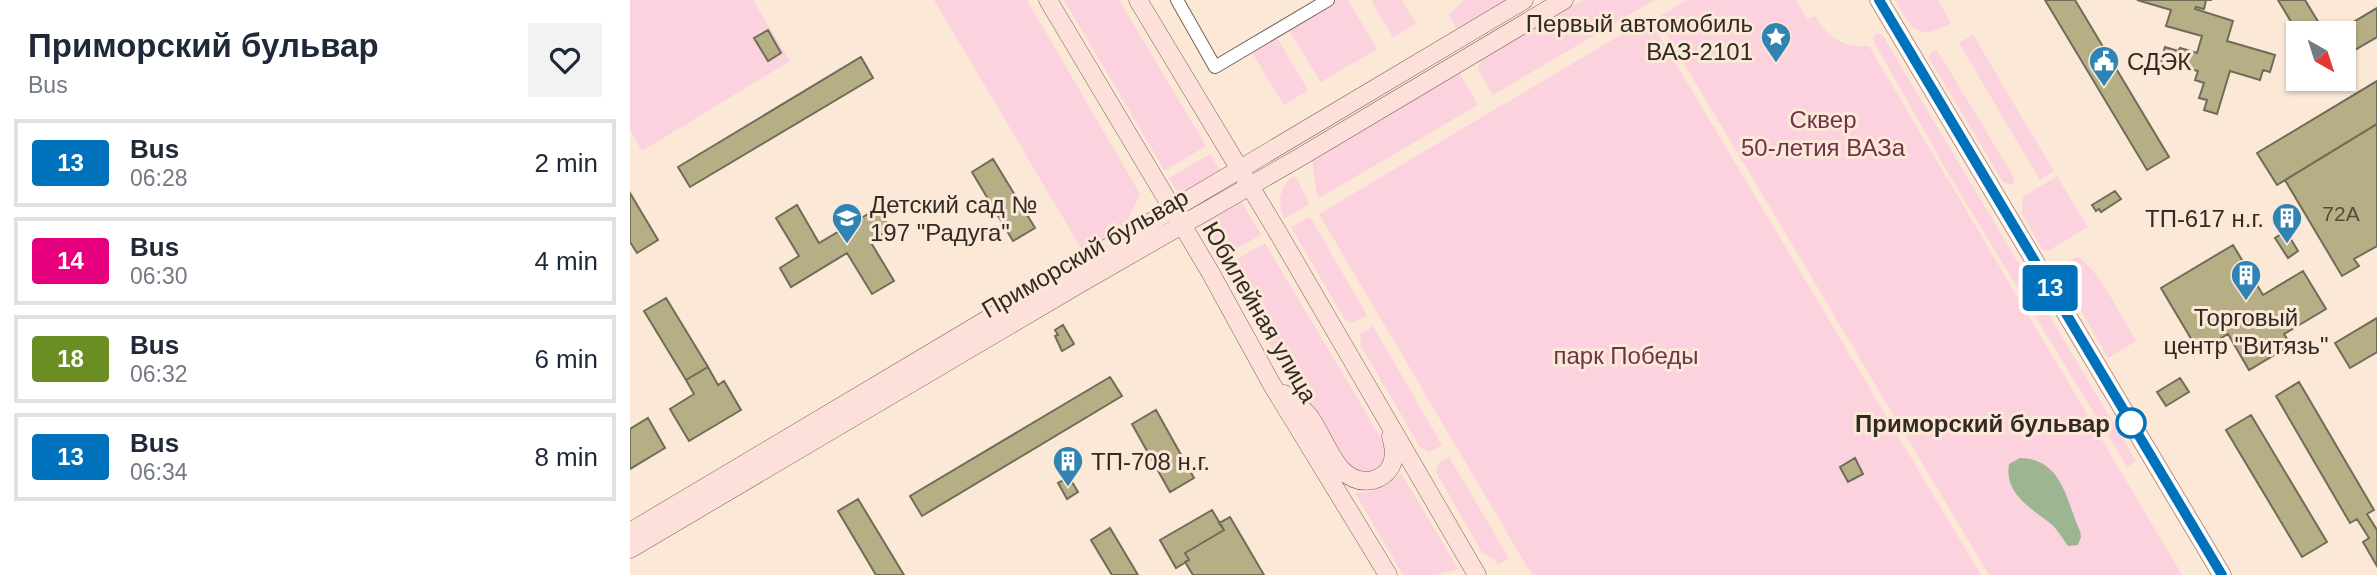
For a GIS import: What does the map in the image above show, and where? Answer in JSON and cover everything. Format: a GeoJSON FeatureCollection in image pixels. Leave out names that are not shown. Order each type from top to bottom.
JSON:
{"type":"FeatureCollection","features":[{"type":"Feature","properties":{"kind":"main road","name":"Юбилейная улица"},"geometry":{"type":"LineString","coordinates":[[1048,0],[1178,217],[1271,383],[1388,575]]}},
{"type":"Feature","properties":{"kind":"main road"},"geometry":{"type":"LineString","coordinates":[[1138,0],[1477,575]]}},
{"type":"Feature","properties":{"kind":"main road"},"geometry":{"type":"LineString","coordinates":[[1245,178],[1524,0]]}},
{"type":"Feature","properties":{"kind":"main road","name":"Приморский бульвар"},"geometry":{"type":"LineString","coordinates":[[630,549],[1178,217],[1245,178],[1297,159],[1564,0]]}},
{"type":"Feature","properties":{"kind":"main road"},"geometry":{"type":"LineString","coordinates":[[1879,0],[2222,575]]}},
{"type":"Feature","properties":{"kind":"main road"},"geometry":{"type":"LineString","coordinates":[[630,532],[1178,217]]}},
{"type":"Feature","properties":{"kind":"main road"},"geometry":{"type":"LineString","coordinates":[[1271,383],[1308,415],[1342,470],[1353,478],[1376,479],[1387,473],[1394,459],[1394,445],[1386,419]]}},
{"type":"Feature","properties":{"kind":"street"},"geometry":{"type":"LineString","coordinates":[[1177,0],[1215,67],[1328,0]]}},
{"type":"Feature","properties":{"kind":"green space"},"geometry":{"type":"Polygon","coordinates":[[[630,0],[753,0],[790,61],[642,151],[630,130],[630,0]]]}},
{"type":"Feature","properties":{"kind":"green space"},"geometry":{"type":"Polygon","coordinates":[[[934,0],[1027,0],[1140,194],[1124,227],[1083,251],[934,0]]]}},
{"type":"Feature","properties":{"kind":"green space"},"geometry":{"type":"Polygon","coordinates":[[[1064,0],[1119,0],[1206,146],[1165,171],[1064,0]]]}},
{"type":"Feature","properties":{"kind":"green space"},"geometry":{"type":"Polygon","coordinates":[[[1336,0],[1348,0],[1377,49],[1321,82],[1288,29],[1336,0]]]}},
{"type":"Feature","properties":{"kind":"green space"},"geometry":{"type":"Polygon","coordinates":[[[1371,0],[1402,0],[1416,24],[1393,37],[1371,0]]]}},
{"type":"Feature","properties":{"kind":"green space"},"geometry":{"type":"Polygon","coordinates":[[[1464,0],[1507,0],[1457,29],[1449,15],[1464,0]]]}},
{"type":"Feature","properties":{"kind":"green space"},"geometry":{"type":"Polygon","coordinates":[[[1583,0],[1654,0],[1493,95],[1479,71],[1482,60],[1583,0]]]}},
{"type":"Feature","properties":{"kind":"green space","name":"Сквер 50-летия ВАЗа"},"geometry":{"type":"Polygon","coordinates":[[[1687,0],[1796,0],[1807,19],[1815,16],[1831,36],[1852,46],[1869,46],[2182,575],[1989,575],[1657,18],[1687,0]]]}},
{"type":"Feature","properties":{"kind":"green space"},"geometry":{"type":"Polygon","coordinates":[[[1895,0],[1938,0],[1951,23],[1930,32],[1916,30],[1895,0]]]}},
{"type":"Feature","properties":{"kind":"green space","name":"парк Победы"},"geometry":{"type":"Polygon","coordinates":[[[1649,18],[1981,575],[1532,575],[1319,214],[1649,18]]]}},
{"type":"Feature","properties":{"kind":"green space"},"geometry":{"type":"Polygon","coordinates":[[[1876,33],[1882,34],[2136,461],[2127,467],[1952,180],[1873,40],[1876,33]]]}},
{"type":"Feature","properties":{"kind":"green space"},"geometry":{"type":"Polygon","coordinates":[[[1973,35],[2054,171],[2040,180],[1959,43],[1973,35]]]}},
{"type":"Feature","properties":{"kind":"green space"},"geometry":{"type":"Polygon","coordinates":[[[1276,36],[1308,90],[1284,105],[1251,51],[1276,36]]]}},
{"type":"Feature","properties":{"kind":"green space"},"geometry":{"type":"Polygon","coordinates":[[[1937,50],[2013,176],[2015,180],[2012,185],[2003,182],[1929,58],[1931,52],[1937,50]]]}},
{"type":"Feature","properties":{"kind":"green space"},"geometry":{"type":"Polygon","coordinates":[[[1459,72],[1478,105],[1321,197],[1317,196],[1312,159],[1459,72]]]}},
{"type":"Feature","properties":{"kind":"green space"},"geometry":{"type":"Polygon","coordinates":[[[1210,154],[1222,173],[1181,198],[1169,178],[1210,154]]]}},
{"type":"Feature","properties":{"kind":"green space"},"geometry":{"type":"Polygon","coordinates":[[[2057,176],[2088,227],[2048,251],[2043,250],[2022,214],[2023,197],[2057,176]]]}},
{"type":"Feature","properties":{"kind":"green space"},"geometry":{"type":"Polygon","coordinates":[[[1292,177],[1296,177],[1309,204],[1284,219],[1280,196],[1292,177]]]}},
{"type":"Feature","properties":{"kind":"green space"},"geometry":{"type":"Polygon","coordinates":[[[1239,197],[1261,235],[1217,259],[1196,221],[1239,197]]]}},
{"type":"Feature","properties":{"kind":"green space"},"geometry":{"type":"Polygon","coordinates":[[[1310,217],[1367,315],[1352,323],[1345,320],[1291,227],[1310,217]]]}},
{"type":"Feature","properties":{"kind":"green space"},"geometry":{"type":"Polygon","coordinates":[[[1265,243],[1385,445],[1384,461],[1372,471],[1364,473],[1350,467],[1222,268],[1265,243]]]}},
{"type":"Feature","properties":{"kind":"green space"},"geometry":{"type":"Polygon","coordinates":[[[2077,257],[2093,270],[2101,281],[2136,341],[2108,358],[2063,279],[2066,265],[2077,257]]]}},
{"type":"Feature","properties":{"kind":"green space"},"geometry":{"type":"Polygon","coordinates":[[[1373,326],[1442,445],[1429,452],[1420,447],[1361,346],[1360,334],[1373,326]]]}},
{"type":"Feature","properties":{"kind":"green space"},"geometry":{"type":"Polygon","coordinates":[[[1449,457],[1509,558],[1498,565],[1494,559],[1483,554],[1436,472],[1439,463],[1449,457]]]}},
{"type":"Feature","properties":{"kind":"green space"},"geometry":{"type":"Polygon","coordinates":[[[1401,473],[1458,569],[1437,575],[1403,575],[1355,493],[1380,488],[1401,473]]]}},
{"type":"Feature","properties":{"kind":"shaded area"},"geometry":{"type":"Polygon","coordinates":[[[2020,458],[2034,460],[2046,466],[2061,484],[2080,531],[2078,545],[2068,546],[2053,526],[2015,492],[2009,475],[2009,464],[2020,458]]]}},
{"type":"Feature","properties":{"kind":"building"},"geometry":{"type":"Polygon","coordinates":[[[2045,0],[2075,0],[2169,157],[2147,170],[2045,0]]]}},
{"type":"Feature","properties":{"kind":"building"},"geometry":{"type":"Polygon","coordinates":[[[2137,0],[2206,0],[2204,9],[2195,9],[2233,21],[2227,41],[2275,55],[2270,72],[2263,70],[2260,80],[2230,71],[2217,114],[2204,110],[2207,100],[2199,98],[2204,83],[2195,80],[2198,71],[2160,64],[2165,47],[2197,53],[2202,36],[2166,26],[2171,10],[2137,0]]]}},
{"type":"Feature","properties":{"kind":"building"},"geometry":{"type":"Polygon","coordinates":[[[2278,0],[2305,0],[2318,21],[2291,21],[2278,0]]]}},
{"type":"Feature","properties":{"kind":"building"},"geometry":{"type":"Polygon","coordinates":[[[2377,8],[2377,37],[2356,49],[2356,21],[2377,8]]]}},
{"type":"Feature","properties":{"kind":"building"},"geometry":{"type":"Polygon","coordinates":[[[768,30],[781,53],[768,61],[754,38],[768,30]]]}},
{"type":"Feature","properties":{"kind":"building"},"geometry":{"type":"Polygon","coordinates":[[[861,57],[873,78],[690,187],[678,167],[861,57]]]}},
{"type":"Feature","properties":{"kind":"building"},"geometry":{"type":"Polygon","coordinates":[[[2377,81],[2377,124],[2277,185],[2257,153],[2377,81]]]}},
{"type":"Feature","properties":{"kind":"building"},"geometry":{"type":"Polygon","coordinates":[[[2377,124],[2377,246],[2354,259],[2359,266],[2342,276],[2285,180],[2377,124]]]}},
{"type":"Feature","properties":{"kind":"building"},"geometry":{"type":"Polygon","coordinates":[[[993,159],[1035,228],[1013,241],[972,172],[993,159]]]}},
{"type":"Feature","properties":{"kind":"building"},"geometry":{"type":"Polygon","coordinates":[[[2115,191],[2121,199],[2101,212],[2099,209],[2096,211],[2092,205],[2115,191]]]}},
{"type":"Feature","properties":{"kind":"building"},"geometry":{"type":"Polygon","coordinates":[[[630,193],[658,240],[637,253],[630,242],[630,193]]]}},
{"type":"Feature","properties":{"kind":"building"},"geometry":{"type":"Polygon","coordinates":[[[797,205],[819,243],[878,208],[891,229],[870,241],[894,281],[872,294],[847,253],[791,287],[780,268],[799,256],[776,218],[797,205]]]}},
{"type":"Feature","properties":{"kind":"building","name":"ТП-617 н.г."},"geometry":{"type":"Polygon","coordinates":[[[2286,231],[2298,251],[2288,258],[2275,238],[2286,231]]]}},
{"type":"Feature","properties":{"kind":"building","name":"Торговый центр \"Витязь\""},"geometry":{"type":"Polygon","coordinates":[[[2233,245],[2263,295],[2303,271],[2326,309],[2284,334],[2291,345],[2249,370],[2228,334],[2199,352],[2161,288],[2233,245]]]}},
{"type":"Feature","properties":{"kind":"building"},"geometry":{"type":"Polygon","coordinates":[[[666,298],[708,367],[686,380],[644,311],[666,298]]]}},
{"type":"Feature","properties":{"kind":"building"},"geometry":{"type":"Polygon","coordinates":[[[2377,318],[2377,352],[2350,368],[2335,343],[2377,318]]]}},
{"type":"Feature","properties":{"kind":"building"},"geometry":{"type":"Polygon","coordinates":[[[1063,325],[1074,344],[1062,351],[1055,330],[1063,325]]]}},
{"type":"Feature","properties":{"kind":"building"},"geometry":{"type":"Polygon","coordinates":[[[708,367],[718,385],[724,381],[741,410],[689,441],[670,409],[694,394],[686,380],[708,367]]]}},
{"type":"Feature","properties":{"kind":"building"},"geometry":{"type":"Polygon","coordinates":[[[1110,377],[1122,396],[922,516],[910,496],[1110,377]]]}},
{"type":"Feature","properties":{"kind":"building"},"geometry":{"type":"Polygon","coordinates":[[[2180,378],[2189,392],[2166,406],[2157,392],[2180,378]]]}},
{"type":"Feature","properties":{"kind":"building"},"geometry":{"type":"Polygon","coordinates":[[[2299,382],[2374,510],[2367,514],[2377,530],[2377,566],[2363,542],[2369,538],[2357,519],[2350,523],[2276,396],[2299,382]]]}},
{"type":"Feature","properties":{"kind":"building"},"geometry":{"type":"Polygon","coordinates":[[[1156,410],[1194,478],[1170,492],[1132,424],[1156,410]]]}},
{"type":"Feature","properties":{"kind":"building"},"geometry":{"type":"Polygon","coordinates":[[[2251,415],[2327,542],[2302,557],[2226,430],[2251,415]]]}},
{"type":"Feature","properties":{"kind":"building"},"geometry":{"type":"Polygon","coordinates":[[[648,418],[665,448],[630,469],[630,429],[648,418]]]}},
{"type":"Feature","properties":{"kind":"building"},"geometry":{"type":"Polygon","coordinates":[[[1855,458],[1863,474],[1848,482],[1840,467],[1855,458]]]}},
{"type":"Feature","properties":{"kind":"building","name":"ТП-708 н.г."},"geometry":{"type":"Polygon","coordinates":[[[1069,477],[1078,492],[1067,499],[1058,483],[1069,477]]]}},
{"type":"Feature","properties":{"kind":"building"},"geometry":{"type":"Polygon","coordinates":[[[858,499],[904,575],[876,575],[838,511],[858,499]]]}},
{"type":"Feature","properties":{"kind":"building"},"geometry":{"type":"Polygon","coordinates":[[[1212,510],[1224,530],[1185,553],[1189,560],[1176,568],[1160,540],[1212,510]]]}},
{"type":"Feature","properties":{"kind":"building"},"geometry":{"type":"Polygon","coordinates":[[[1230,517],[1264,575],[1193,575],[1185,562],[1189,560],[1185,553],[1224,530],[1219,523],[1230,517]]]}},
{"type":"Feature","properties":{"kind":"building"},"geometry":{"type":"Polygon","coordinates":[[[1110,528],[1138,575],[1112,575],[1091,540],[1110,528]]]}},
{"type":"Feature","properties":{"kind":"bus line","name":"13"},"geometry":{"type":"LineString","coordinates":[[1879,0],[2222,575]]}},
{"type":"Feature","properties":{"kind":"place","name":"Первый автомобиль ВАЗ-2101"},"geometry":{"type":"Point","coordinates":[1776,64]}},
{"type":"Feature","properties":{"kind":"place","name":"СДЭК"},"geometry":{"type":"Point","coordinates":[2104,88]}},
{"type":"Feature","properties":{"kind":"place","name":"Детский сад № 197 \"Радуга\""},"geometry":{"type":"Point","coordinates":[847,245]}},
{"type":"Feature","properties":{"kind":"place","name":"ТП-617 н.г."},"geometry":{"type":"Point","coordinates":[2287,245]}},
{"type":"Feature","properties":{"kind":"place","name":"Торговый центр \"Витязь\""},"geometry":{"type":"Point","coordinates":[2246,302]}},
{"type":"Feature","properties":{"kind":"place","name":"Приморский бульвар"},"geometry":{"type":"Point","coordinates":[2131,423]}},
{"type":"Feature","properties":{"kind":"place","name":"ТП-708 н.г."},"geometry":{"type":"Point","coordinates":[1068,488]}}]}
